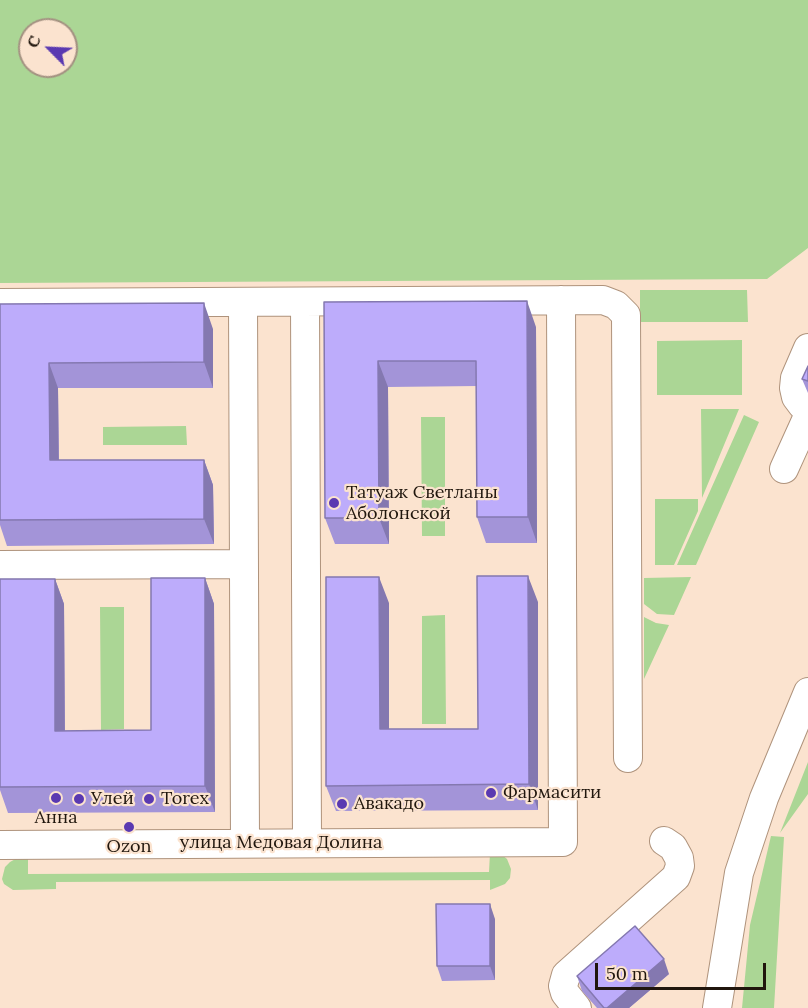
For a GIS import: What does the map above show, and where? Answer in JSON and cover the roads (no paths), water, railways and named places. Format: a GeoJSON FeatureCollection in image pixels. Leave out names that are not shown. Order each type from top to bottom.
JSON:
{"type":"FeatureCollection","features":[{"type":"Feature","properties":{"kind":"street","name":"улица Медовая Долина"},"geometry":{"type":"LineString","coordinates":[[0,845],[563,842],[561,300]]}},
{"type":"Feature","properties":{"kind":"street"},"geometry":{"type":"LineString","coordinates":[[0,303],[603,300],[616,305],[626,315],[628,758]]}},
{"type":"Feature","properties":{"kind":"street"},"geometry":{"type":"LineString","coordinates":[[243,302],[245,843]]}},
{"type":"Feature","properties":{"kind":"street"},"geometry":{"type":"LineString","coordinates":[[304,302],[307,843]]}},
{"type":"Feature","properties":{"kind":"street"},"geometry":{"type":"LineString","coordinates":[[808,348],[795,378],[794,388],[796,397],[808,409]]}},
{"type":"Feature","properties":{"kind":"street"},"geometry":{"type":"LineString","coordinates":[[784,469],[808,416]]}},
{"type":"Feature","properties":{"kind":"street"},"geometry":{"type":"LineString","coordinates":[[0,565],[244,564]]}},
{"type":"Feature","properties":{"kind":"street"},"geometry":{"type":"LineString","coordinates":[[717,1008],[739,873],[764,798],[808,692]]}},
{"type":"Feature","properties":{"kind":"street"},"geometry":{"type":"LineString","coordinates":[[577,1008],[565,993],[563,986],[566,975],[676,877],[680,858],[672,846],[664,841]]}},
{"type":"Feature","properties":{"kind":"place","name":"Татуаж Светланы Аболонской"},"geometry":{"type":"Point","coordinates":[334,503]}},
{"type":"Feature","properties":{"kind":"place","name":"Фармасити"},"geometry":{"type":"Point","coordinates":[491,793]}},
{"type":"Feature","properties":{"kind":"place","name":"Анна"},"geometry":{"type":"Point","coordinates":[56,798]}},
{"type":"Feature","properties":{"kind":"place","name":"Улей"},"geometry":{"type":"Point","coordinates":[79,799]}},
{"type":"Feature","properties":{"kind":"place","name":"Torex"},"geometry":{"type":"Point","coordinates":[149,799]}},
{"type":"Feature","properties":{"kind":"place","name":"Авакадо"},"geometry":{"type":"Point","coordinates":[342,804]}},
{"type":"Feature","properties":{"kind":"place","name":"Ozon"},"geometry":{"type":"Point","coordinates":[129,827]}}]}
